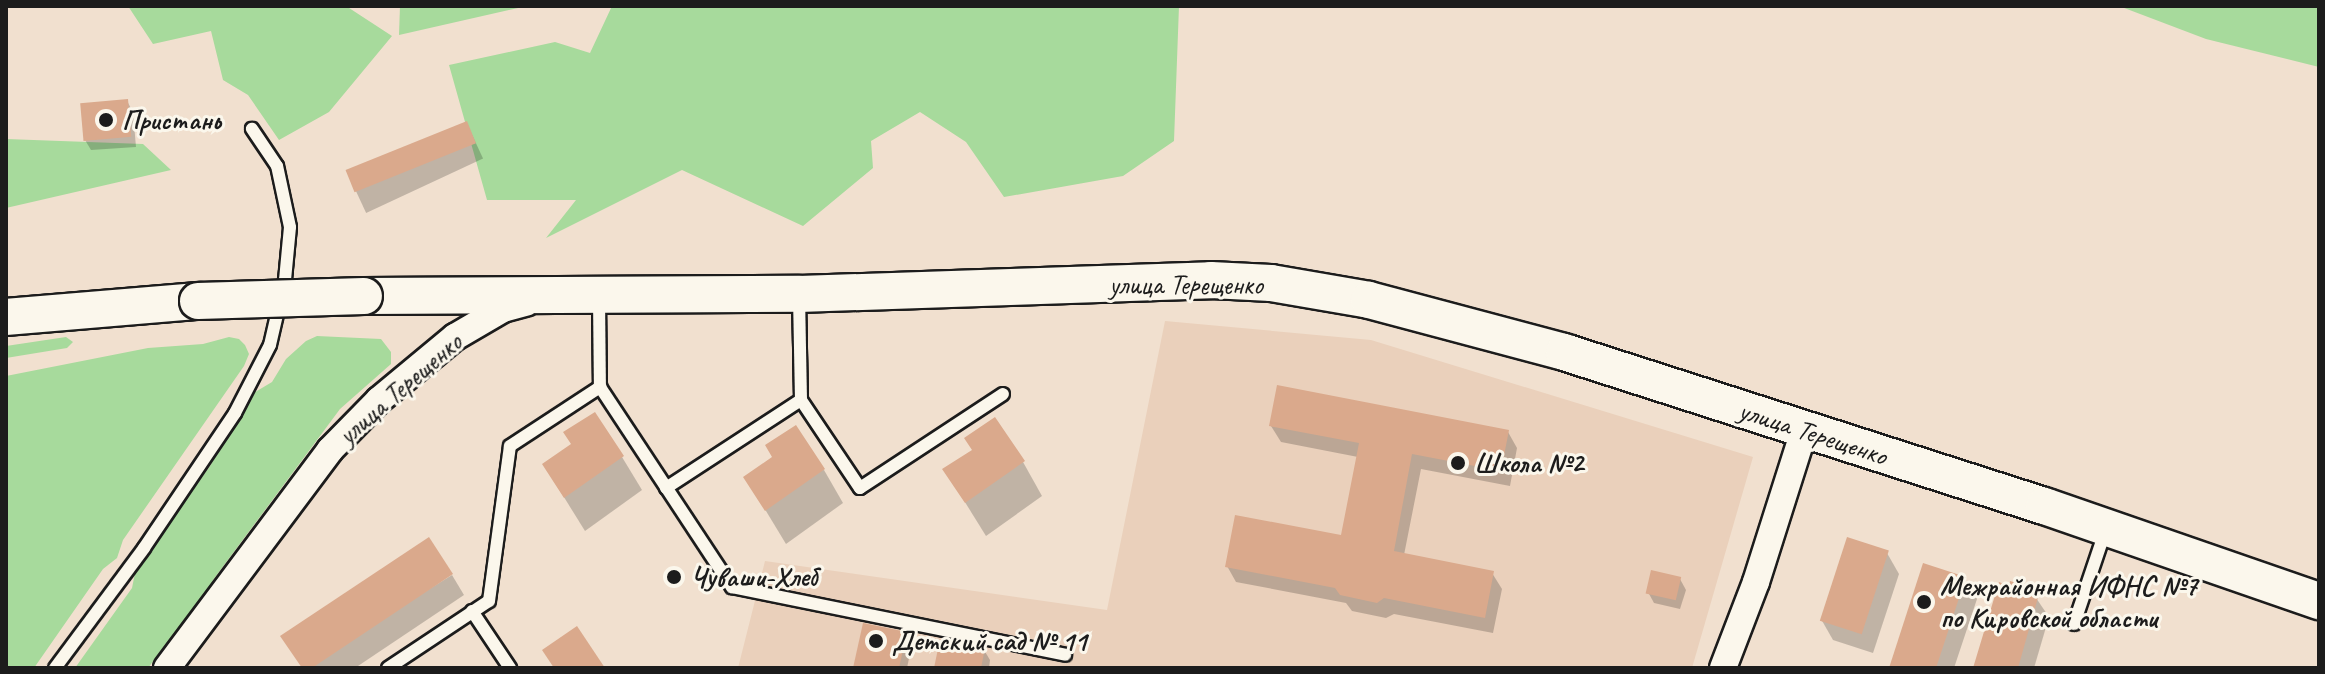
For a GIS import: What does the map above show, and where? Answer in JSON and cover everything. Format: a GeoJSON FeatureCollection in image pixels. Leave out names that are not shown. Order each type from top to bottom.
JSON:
{"type":"FeatureCollection","features":[{"type":"Feature","properties":{"kind":"street","name":"улица Терещенко"},"geometry":{"type":"LineString","coordinates":[[167,668],[330,450],[379,400],[480,321],[503,309],[552,295],[799,294],[1211,280],[1271,283],[1381,303],[1564,352],[2106,527],[2319,601]]}},
{"type":"Feature","properties":{"kind":"street"},"geometry":{"type":"LineString","coordinates":[[6,317],[198,301],[552,295]]}},
{"type":"Feature","properties":{"kind":"street"},"geometry":{"type":"LineString","coordinates":[[1723,668],[1756,582],[1804,431]]}},
{"type":"Feature","properties":{"kind":"lane"},"geometry":{"type":"LineString","coordinates":[[55,668],[144,548],[227,425],[270,345],[285,280],[290,227],[277,166],[252,129]]}},
{"type":"Feature","properties":{"kind":"lane"},"geometry":{"type":"LineString","coordinates":[[799,294],[801,400],[860,488],[1003,394]]}},
{"type":"Feature","properties":{"kind":"lane"},"geometry":{"type":"LineString","coordinates":[[599,295],[600,387],[732,587],[1065,655]]}},
{"type":"Feature","properties":{"kind":"lane"},"geometry":{"type":"LineString","coordinates":[[388,668],[489,601],[510,446],[600,387]]}},
{"type":"Feature","properties":{"kind":"lane"},"geometry":{"type":"LineString","coordinates":[[666,488],[801,400]]}},
{"type":"Feature","properties":{"kind":"lane"},"geometry":{"type":"LineString","coordinates":[[2074,624],[2106,527]]}},
{"type":"Feature","properties":{"kind":"lane"},"geometry":{"type":"LineString","coordinates":[[472,611],[510,668]]}},
{"type":"Feature","properties":{"kind":"shaded area"},"geometry":{"type":"Polygon","coordinates":[[[1165,321],[1371,340],[1753,457],[1692,668],[738,668],[765,561],[1107,610],[1165,321]]]}},
{"type":"Feature","properties":{"kind":"green space"},"geometry":{"type":"Polygon","coordinates":[[[128,6],[346,6],[392,36],[329,112],[279,140],[248,95],[223,80],[211,31],[153,44],[128,6]]]}},
{"type":"Feature","properties":{"kind":"green space"},"geometry":{"type":"Polygon","coordinates":[[[400,6],[527,6],[399,35],[400,6]]]}},
{"type":"Feature","properties":{"kind":"green space"},"geometry":{"type":"Polygon","coordinates":[[[612,6],[1179,6],[1174,141],[1123,176],[1004,197],[966,142],[920,112],[871,141],[873,168],[803,226],[682,170],[546,238],[576,200],[487,200],[449,65],[555,42],[590,53],[612,6]]]}},
{"type":"Feature","properties":{"kind":"green space"},"geometry":{"type":"Polygon","coordinates":[[[2119,6],[2319,6],[2319,67],[2206,39],[2119,6]]]}},
{"type":"Feature","properties":{"kind":"green space"},"geometry":{"type":"Polygon","coordinates":[[[6,139],[143,144],[171,170],[6,208],[6,139]]]}},
{"type":"Feature","properties":{"kind":"green space"},"geometry":{"type":"Polygon","coordinates":[[[317,336],[381,339],[391,352],[391,364],[340,409],[213,580],[203,604],[185,619],[148,668],[75,668],[132,588],[136,568],[210,466],[250,395],[272,382],[286,359],[306,341],[317,336]]]}},
{"type":"Feature","properties":{"kind":"green space"},"geometry":{"type":"Polygon","coordinates":[[[66,337],[73,342],[67,348],[6,358],[6,346],[66,337]]]}},
{"type":"Feature","properties":{"kind":"green space"},"geometry":{"type":"Polygon","coordinates":[[[229,337],[239,339],[245,345],[249,354],[244,366],[123,540],[117,558],[103,569],[34,668],[6,668],[6,376],[148,348],[203,344],[229,337]]]}},
{"type":"Feature","properties":{"kind":"building","name":"Пристань"},"geometry":{"type":"Polygon","coordinates":[[[128,99],[131,137],[83,141],[80,103],[128,99]]]}},
{"type":"Feature","properties":{"kind":"building"},"geometry":{"type":"Polygon","coordinates":[[[467,121],[476,143],[355,192],[346,170],[467,121]]]}},
{"type":"Feature","properties":{"kind":"building"},"geometry":{"type":"Polygon","coordinates":[[[1277,385],[1509,430],[1501,471],[1412,454],[1394,551],[1494,571],[1485,618],[1384,598],[1377,603],[1340,595],[1335,588],[1225,567],[1235,515],[1341,535],[1359,443],[1269,426],[1277,385]]]}},
{"type":"Feature","properties":{"kind":"building"},"geometry":{"type":"Polygon","coordinates":[[[595,412],[624,456],[564,498],[542,464],[571,444],[563,432],[595,412]]]}},
{"type":"Feature","properties":{"kind":"building"},"geometry":{"type":"Polygon","coordinates":[[[995,417],[1025,461],[965,503],[942,469],[972,450],[964,438],[995,417]]]}},
{"type":"Feature","properties":{"kind":"building"},"geometry":{"type":"Polygon","coordinates":[[[796,425],[825,469],[765,511],[743,477],[772,457],[765,445],[796,425]]]}},
{"type":"Feature","properties":{"kind":"building"},"geometry":{"type":"Polygon","coordinates":[[[429,537],[453,574],[312,668],[302,668],[280,636],[429,537]]]}},
{"type":"Feature","properties":{"kind":"building"},"geometry":{"type":"Polygon","coordinates":[[[1847,537],[1889,551],[1862,634],[1820,621],[1847,537]]]}},
{"type":"Feature","properties":{"kind":"building"},"geometry":{"type":"Polygon","coordinates":[[[1923,563],[1966,577],[1936,668],[1889,668],[1923,563]]]}},
{"type":"Feature","properties":{"kind":"building"},"geometry":{"type":"Polygon","coordinates":[[[1651,570],[1681,577],[1676,600],[1646,593],[1651,570]]]}},
{"type":"Feature","properties":{"kind":"building"},"geometry":{"type":"Polygon","coordinates":[[[2010,581],[2031,587],[2030,592],[2039,594],[2018,668],[1973,668],[1999,582],[2009,586],[2010,581]]]}},
{"type":"Feature","properties":{"kind":"building"},"geometry":{"type":"Polygon","coordinates":[[[863,623],[907,632],[899,668],[853,668],[863,623]]]}},
{"type":"Feature","properties":{"kind":"building"},"geometry":{"type":"Polygon","coordinates":[[[577,626],[605,668],[554,668],[542,650],[577,626]]]}},
{"type":"Feature","properties":{"kind":"building"},"geometry":{"type":"Polygon","coordinates":[[[940,639],[985,648],[981,668],[934,668],[940,639]]]}},
{"type":"Feature","properties":{"kind":"place","name":"Пристань"},"geometry":{"type":"Point","coordinates":[106,120]}},
{"type":"Feature","properties":{"kind":"place","name":"Школа №2"},"geometry":{"type":"Point","coordinates":[1458,463]}},
{"type":"Feature","properties":{"kind":"place","name":"Чуваши-Хлеб"},"geometry":{"type":"Point","coordinates":[674,577]}},
{"type":"Feature","properties":{"kind":"place","name":"Межрайонная ИФНС №7 по Кировской области"},"geometry":{"type":"Point","coordinates":[1924,602]}},
{"type":"Feature","properties":{"kind":"place","name":"Детский сад № 11"},"geometry":{"type":"Point","coordinates":[876,641]}}]}
